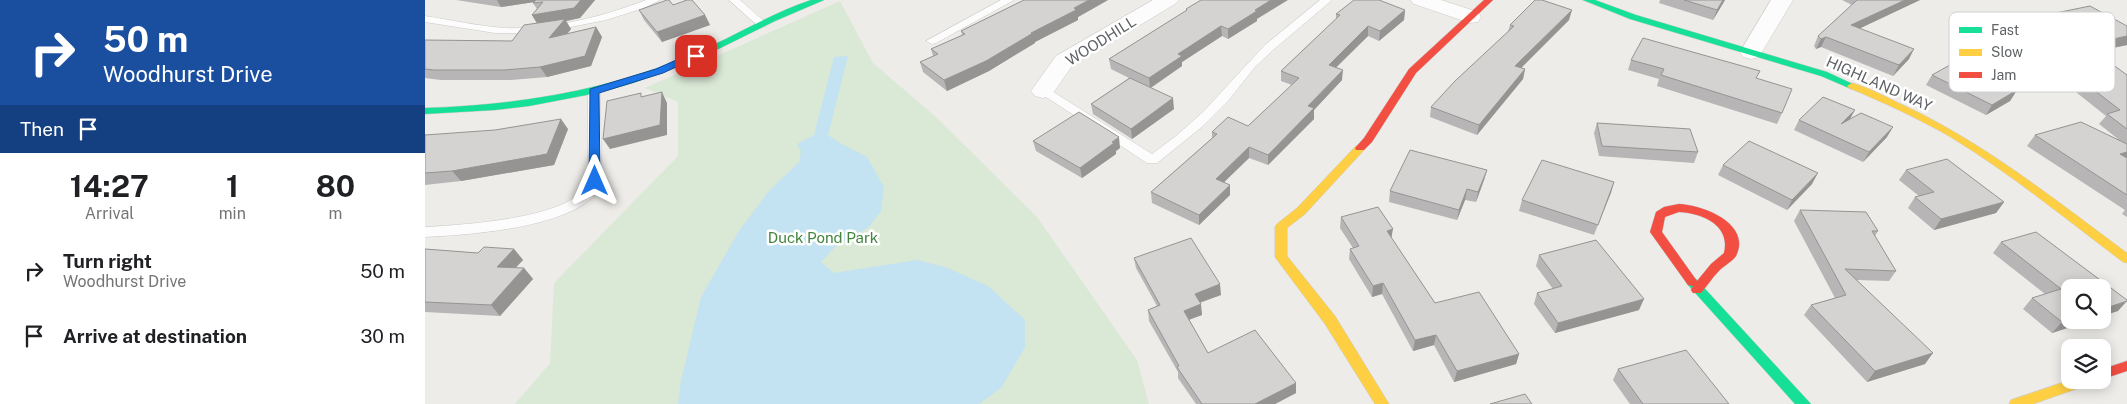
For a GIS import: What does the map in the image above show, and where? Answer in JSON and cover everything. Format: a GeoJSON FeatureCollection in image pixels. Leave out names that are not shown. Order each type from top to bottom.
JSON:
{"type":"FeatureCollection","features":[{"type":"Feature","properties":{"kind":"street"},"geometry":{"type":"LineString","coordinates":[[425,111],[495,110],[557,100],[594,91],[660,71],[730,41],[806,4],[819,0]]}},
{"type":"Feature","properties":{"kind":"street","name":"WOODHILL"},"geometry":{"type":"LineString","coordinates":[[1043,91],[1064,61],[1169,0]]}},
{"type":"Feature","properties":{"kind":"street"},"geometry":{"type":"LineString","coordinates":[[1421,0],[1470,17]]}},
{"type":"Feature","properties":{"kind":"street"},"geometry":{"type":"LineString","coordinates":[[1382,404],[1330,320],[1281,257],[1281,227],[1301,211],[1369,140],[1412,71],[1489,0]]}},
{"type":"Feature","properties":{"kind":"street","name":"HIGHLAND WAY"},"geometry":{"type":"LineString","coordinates":[[1587,0],[1601,7],[1824,74],[1904,108],[1953,135],[1989,158],[2127,259]]}},
{"type":"Feature","properties":{"kind":"street"},"geometry":{"type":"LineString","coordinates":[[1751,52],[1782,0]]}},
{"type":"Feature","properties":{"kind":"street"},"geometry":{"type":"LineString","coordinates":[[1697,290],[1715,267],[1730,254],[1732,240],[1723,225],[1700,210],[1677,208],[1664,211],[1658,219],[1656,232],[1697,290],[1804,404]]}},
{"type":"Feature","properties":{"kind":"street"},"geometry":{"type":"LineString","coordinates":[[2111,371],[2127,366]]}},
{"type":"Feature","properties":{"kind":"street"},"geometry":{"type":"LineString","coordinates":[[2015,404],[2061,388]]}},
{"type":"Feature","properties":{"kind":"lane"},"geometry":{"type":"LineString","coordinates":[[425,19],[506,31],[523,30],[598,19],[655,0]]}},
{"type":"Feature","properties":{"kind":"lane"},"geometry":{"type":"LineString","coordinates":[[734,0],[762,24]]}},
{"type":"Feature","properties":{"kind":"lane"},"geometry":{"type":"LineString","coordinates":[[932,41],[1009,0]]}},
{"type":"Feature","properties":{"kind":"lane"},"geometry":{"type":"LineString","coordinates":[[1043,91],[1152,160],[1192,130],[1225,97],[1250,66],[1284,32],[1327,0]]}},
{"type":"Feature","properties":{"kind":"lane"},"geometry":{"type":"LineString","coordinates":[[425,232],[452,232],[515,222],[561,210],[581,201],[591,191],[595,181],[594,91]]}},
{"type":"Feature","properties":{"kind":"green space","name":"Duck Pond Park"},"geometry":{"type":"Polygon","coordinates":[[[840,1],[873,63],[936,117],[1037,217],[1137,360],[1149,404],[515,404],[550,363],[554,283],[678,156],[678,102],[645,88],[840,1]]]}},
{"type":"Feature","properties":{"kind":"water"},"geometry":{"type":"Polygon","coordinates":[[[848,56],[828,135],[867,157],[884,187],[881,211],[869,227],[835,247],[821,262],[834,273],[917,260],[945,267],[988,286],[1025,320],[1025,347],[1001,388],[979,404],[678,404],[681,381],[701,297],[739,231],[768,192],[799,162],[801,151],[797,144],[814,135],[834,57],[848,56]]]}},
{"type":"Feature","properties":{"kind":"building"},"geometry":{"type":"Polygon","coordinates":[[[536,0],[581,0],[574,8],[532,15],[543,2],[533,3],[536,0]]]}},
{"type":"Feature","properties":{"kind":"building"},"geometry":{"type":"Polygon","coordinates":[[[667,0],[673,5],[692,0],[705,15],[657,32],[639,10],[667,0]]]}},
{"type":"Feature","properties":{"kind":"building"},"geometry":{"type":"Polygon","coordinates":[[[1024,0],[1089,0],[1074,8],[1076,10],[1031,33],[1033,33],[986,61],[944,80],[920,62],[938,54],[931,49],[965,34],[961,31],[1024,0]]]}},
{"type":"Feature","properties":{"kind":"building"},"geometry":{"type":"Polygon","coordinates":[[[1201,0],[1271,0],[1228,29],[1221,26],[1178,54],[1182,56],[1149,78],[1109,59],[1187,10],[1201,0]]]}},
{"type":"Feature","properties":{"kind":"building"},"geometry":{"type":"Polygon","coordinates":[[[1354,0],[1379,0],[1405,10],[1380,31],[1368,26],[1329,65],[1343,70],[1308,106],[1314,108],[1268,155],[1249,147],[1216,179],[1230,185],[1199,215],[1151,192],[1217,134],[1212,132],[1228,117],[1248,126],[1299,78],[1281,71],[1340,15],[1336,14],[1354,0]]]}},
{"type":"Feature","properties":{"kind":"building"},"geometry":{"type":"Polygon","coordinates":[[[1535,0],[1542,0],[1572,10],[1515,66],[1525,69],[1479,125],[1431,107],[1455,81],[1514,26],[1510,25],[1535,0]]]}},
{"type":"Feature","properties":{"kind":"building"},"geometry":{"type":"Polygon","coordinates":[[[1684,0],[1723,0],[1717,10],[1684,0]]]}},
{"type":"Feature","properties":{"kind":"building"},"geometry":{"type":"Polygon","coordinates":[[[1857,0],[1905,0],[1851,25],[1914,49],[1899,65],[1826,37],[1821,39],[1818,36],[1857,0]]]}},
{"type":"Feature","properties":{"kind":"building"},"geometry":{"type":"Polygon","coordinates":[[[2090,6],[2101,12],[2061,12],[2090,6]]]}},
{"type":"Feature","properties":{"kind":"building"},"geometry":{"type":"Polygon","coordinates":[[[565,19],[549,38],[596,27],[585,56],[540,67],[504,70],[425,69],[425,40],[512,41],[524,25],[565,19]]]}},
{"type":"Feature","properties":{"kind":"building"},"geometry":{"type":"Polygon","coordinates":[[[2115,20],[2127,26],[2127,36],[2115,39],[2115,20]]]}},
{"type":"Feature","properties":{"kind":"building"},"geometry":{"type":"Polygon","coordinates":[[[1643,38],[1760,71],[1756,78],[1792,89],[1782,113],[1661,75],[1664,69],[1631,60],[1643,38]]]}},
{"type":"Feature","properties":{"kind":"building"},"geometry":{"type":"Polygon","coordinates":[[[1949,65],[1949,84],[1932,75],[1949,65]]]}},
{"type":"Feature","properties":{"kind":"building"},"geometry":{"type":"Polygon","coordinates":[[[2115,66],[2127,75],[2127,129],[2107,114],[2120,110],[2097,92],[2115,92],[2115,66]]]}},
{"type":"Feature","properties":{"kind":"building"},"geometry":{"type":"Polygon","coordinates":[[[1130,78],[1173,98],[1131,129],[1091,104],[1130,78]]]}},
{"type":"Feature","properties":{"kind":"building"},"geometry":{"type":"Polygon","coordinates":[[[662,92],[660,125],[603,139],[607,101],[641,93],[641,97],[662,92]]]}},
{"type":"Feature","properties":{"kind":"building"},"geometry":{"type":"Polygon","coordinates":[[[1966,92],[2014,92],[1992,105],[1966,92]]]}},
{"type":"Feature","properties":{"kind":"building"},"geometry":{"type":"Polygon","coordinates":[[[1823,97],[1855,110],[1841,124],[1861,113],[1893,127],[1869,152],[1799,120],[1823,97]]]}},
{"type":"Feature","properties":{"kind":"building"},"geometry":{"type":"Polygon","coordinates":[[[1079,112],[1119,137],[1112,142],[1114,143],[1080,168],[1033,141],[1079,112]]]}},
{"type":"Feature","properties":{"kind":"building"},"geometry":{"type":"Polygon","coordinates":[[[561,119],[547,154],[452,171],[425,173],[425,135],[495,130],[561,119]]]}},
{"type":"Feature","properties":{"kind":"building"},"geometry":{"type":"Polygon","coordinates":[[[2081,122],[2127,144],[2127,152],[2120,154],[2127,158],[2127,195],[2035,135],[2081,122]]]}},
{"type":"Feature","properties":{"kind":"building"},"geometry":{"type":"Polygon","coordinates":[[[1597,123],[1690,129],[1698,152],[1602,146],[1597,123]]]}},
{"type":"Feature","properties":{"kind":"building"},"geometry":{"type":"Polygon","coordinates":[[[1749,141],[1818,173],[1792,200],[1723,165],[1749,141]]]}},
{"type":"Feature","properties":{"kind":"building"},"geometry":{"type":"Polygon","coordinates":[[[1410,150],[1487,170],[1478,192],[1467,189],[1459,210],[1390,191],[1410,150]]]}},
{"type":"Feature","properties":{"kind":"building"},"geometry":{"type":"Polygon","coordinates":[[[1947,159],[2004,202],[1941,219],[1915,197],[1934,192],[1906,170],[1947,159]]]}},
{"type":"Feature","properties":{"kind":"building"},"geometry":{"type":"Polygon","coordinates":[[[1542,160],[1614,182],[1598,225],[1522,200],[1542,160]]]}},
{"type":"Feature","properties":{"kind":"building"},"geometry":{"type":"Polygon","coordinates":[[[1378,207],[1393,229],[1387,231],[1435,303],[1479,292],[1519,354],[1457,371],[1436,335],[1415,340],[1383,283],[1373,286],[1350,249],[1359,246],[1341,217],[1378,207]]]}},
{"type":"Feature","properties":{"kind":"building"},"geometry":{"type":"Polygon","coordinates":[[[1800,210],[1866,212],[1878,231],[1872,231],[1896,271],[1845,269],[1933,353],[1875,371],[1811,305],[1846,295],[1800,210]]]}},
{"type":"Feature","properties":{"kind":"building"},"geometry":{"type":"Polygon","coordinates":[[[2036,232],[2099,279],[2061,279],[2061,289],[2001,242],[2036,232]]]}},
{"type":"Feature","properties":{"kind":"building"},"geometry":{"type":"Polygon","coordinates":[[[1191,238],[1220,284],[1195,294],[1201,304],[1184,311],[1208,353],[1255,330],[1296,383],[1255,404],[1202,404],[1177,367],[1179,366],[1148,310],[1160,305],[1134,258],[1191,238]]]}},
{"type":"Feature","properties":{"kind":"building"},"geometry":{"type":"Polygon","coordinates":[[[1596,240],[1644,299],[1558,323],[1537,293],[1562,286],[1539,255],[1596,240]]]}},
{"type":"Feature","properties":{"kind":"building"},"geometry":{"type":"Polygon","coordinates":[[[484,247],[514,249],[497,267],[524,268],[491,305],[425,302],[425,249],[478,253],[484,247]]]}},
{"type":"Feature","properties":{"kind":"building"},"geometry":{"type":"Polygon","coordinates":[[[2111,288],[2127,300],[2111,306],[2111,288]]]}},
{"type":"Feature","properties":{"kind":"building"},"geometry":{"type":"Polygon","coordinates":[[[2061,289],[2061,321],[2032,298],[2061,289]]]}},
{"type":"Feature","properties":{"kind":"building"},"geometry":{"type":"Polygon","coordinates":[[[1686,350],[1729,404],[1643,404],[1618,369],[1686,350]]]}},
{"type":"Feature","properties":{"kind":"building"},"geometry":{"type":"Polygon","coordinates":[[[1525,394],[1532,404],[1490,404],[1525,394]]]}},
{"type":"Feature","properties":{"kind":"traffic: fast"},"geometry":{"type":"LineString","coordinates":[[425,111],[460,110],[529,103],[563,98],[630,81],[695,57],[772,19],[820,0]]}},
{"type":"Feature","properties":{"kind":"traffic: fast"},"geometry":{"type":"LineString","coordinates":[[1587,0],[1633,17],[1824,74],[1852,86]]}},
{"type":"Feature","properties":{"kind":"traffic: fast"},"geometry":{"type":"LineString","coordinates":[[1692,282],[1804,404]]}},
{"type":"Feature","properties":{"kind":"traffic: slow"},"geometry":{"type":"LineString","coordinates":[[1852,86],[1915,115],[1975,148],[2019,178],[2127,259]]}},
{"type":"Feature","properties":{"kind":"traffic: slow"},"geometry":{"type":"LineString","coordinates":[[1360,148],[1301,211],[1281,227],[1281,257],[1330,320],[1382,404]]}},
{"type":"Feature","properties":{"kind":"traffic: slow"},"geometry":{"type":"LineString","coordinates":[[2016,404],[2061,388]]}},
{"type":"Feature","properties":{"kind":"traffic: jam"},"geometry":{"type":"LineString","coordinates":[[1360,148],[1368,140],[1412,71],[1489,0]]}},
{"type":"Feature","properties":{"kind":"traffic: jam"},"geometry":{"type":"LineString","coordinates":[[1692,282],[1656,232],[1660,215],[1668,210],[1690,208],[1712,216],[1728,231],[1732,240],[1730,255],[1715,267],[1697,290]]}},
{"type":"Feature","properties":{"kind":"traffic: jam"},"geometry":{"type":"LineString","coordinates":[[2111,371],[2127,366]]}},
{"type":"Feature","properties":{"kind":"route"},"geometry":{"type":"LineString","coordinates":[[595,181],[594,91],[660,71],[696,56]]}}]}
